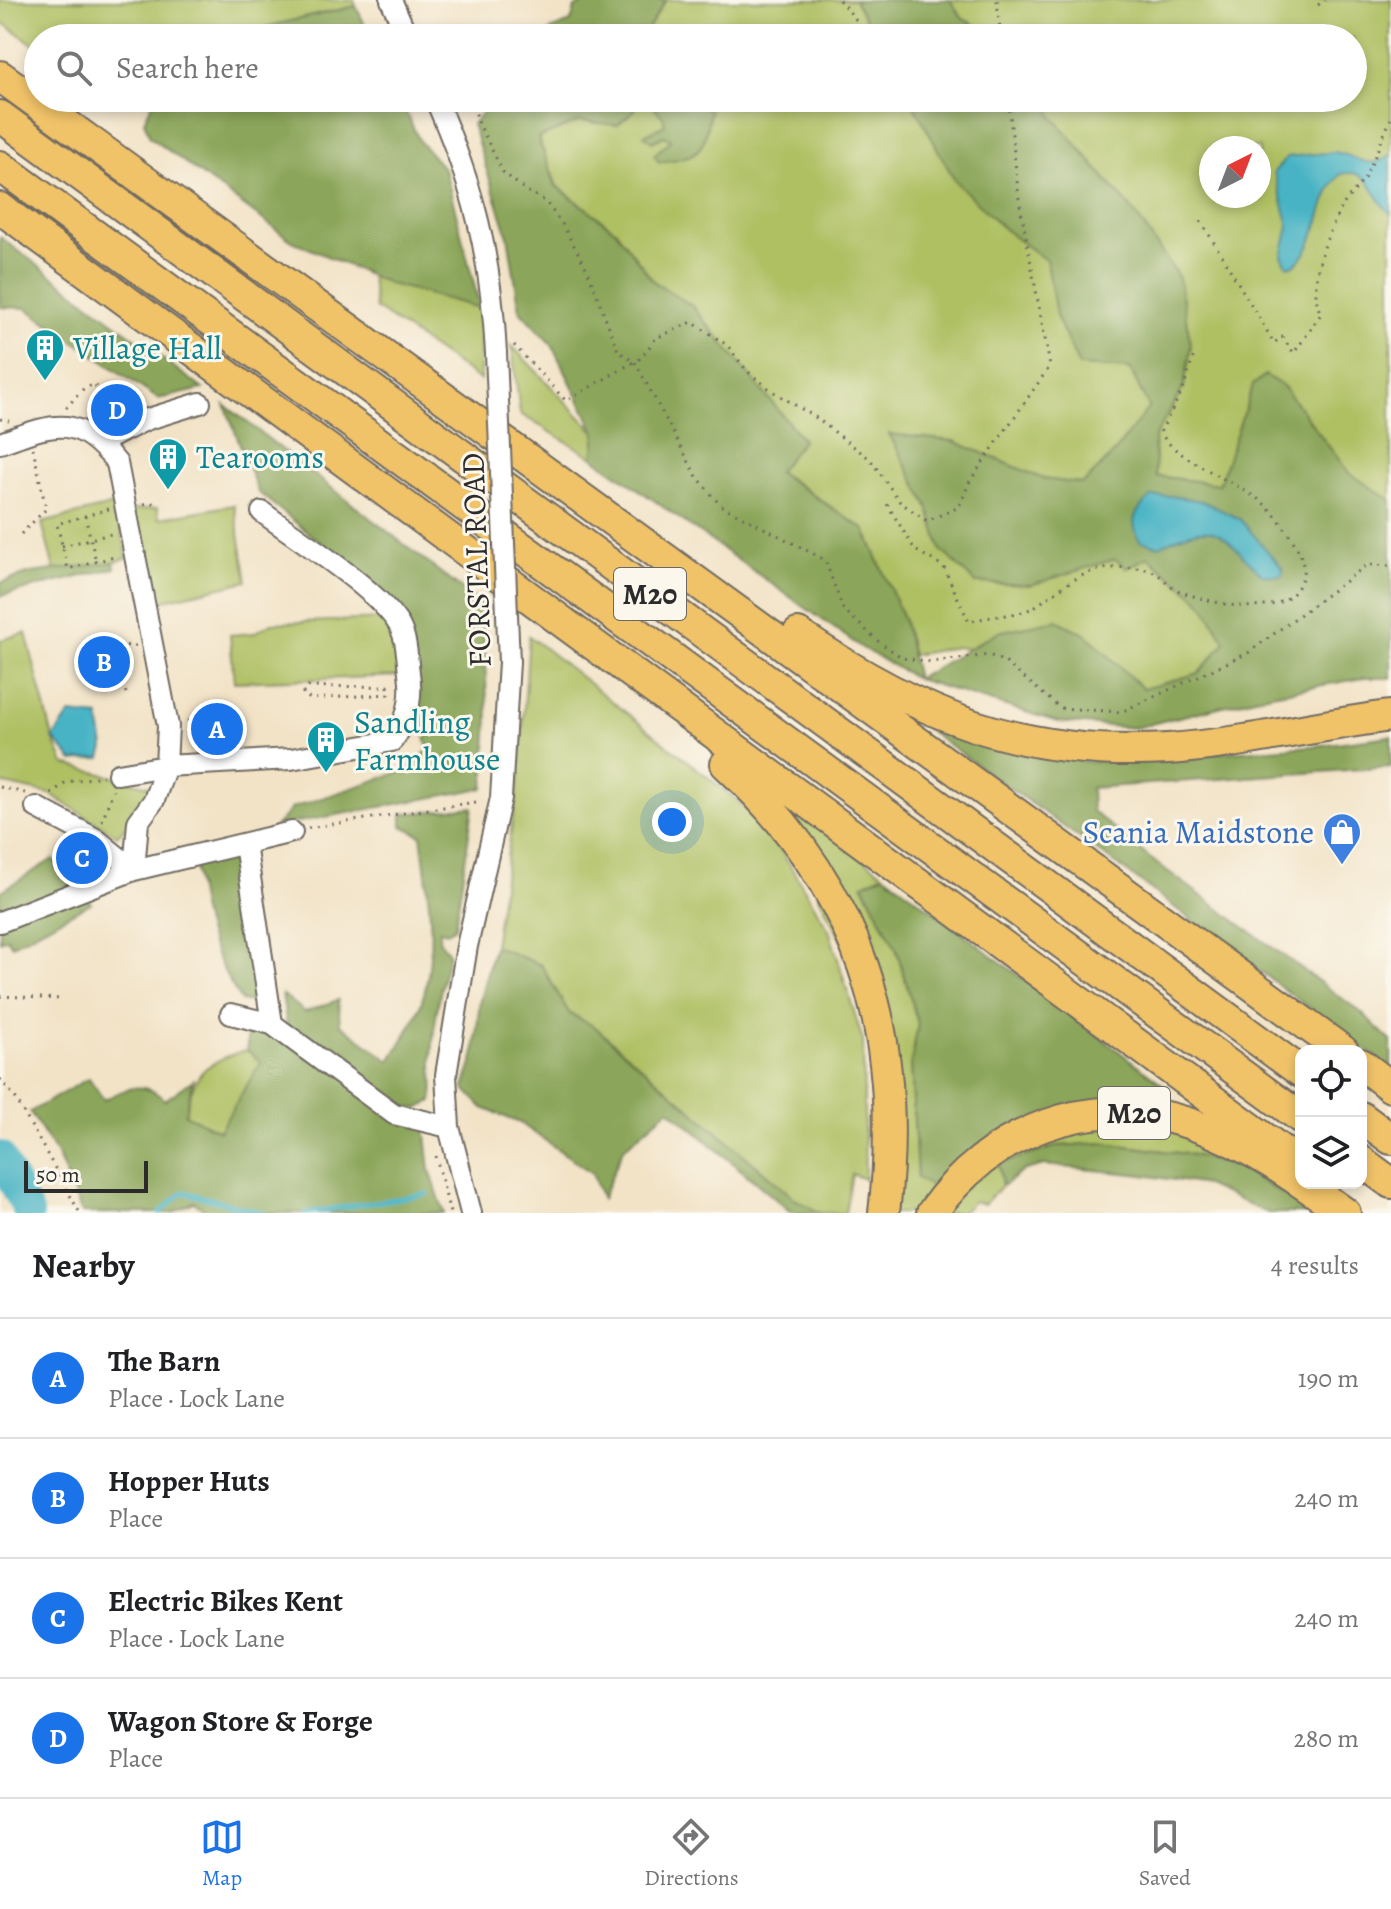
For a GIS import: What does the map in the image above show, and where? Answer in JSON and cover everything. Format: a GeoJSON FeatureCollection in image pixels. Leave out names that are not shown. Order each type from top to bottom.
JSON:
{"type":"FeatureCollection","features":[{"type":"Feature","properties":{"kind":"highway","name":"M20"},"geometry":{"type":"LineString","coordinates":[[0,76],[24,93]]}},
{"type":"Feature","properties":{"kind":"highway","name":"M20"},"geometry":{"type":"LineString","coordinates":[[50,112],[1335,1045]]}},
{"type":"Feature","properties":{"kind":"highway","name":"M20"},"geometry":{"type":"LineString","coordinates":[[0,116],[1295,1068]]}},
{"type":"Feature","properties":{"kind":"highway","name":"M20"},"geometry":{"type":"LineString","coordinates":[[0,166],[1300,1117]]}},
{"type":"Feature","properties":{"kind":"highway","name":"M20"},"geometry":{"type":"LineString","coordinates":[[0,208],[1295,1161]]}},
{"type":"Feature","properties":{"kind":"highway","name":"M20"},"geometry":{"type":"LineString","coordinates":[[606,514],[865,677],[947,718],[1001,736],[1060,748],[1169,749],[1391,716]]}},
{"type":"Feature","properties":{"kind":"highway","name":"M20"},"geometry":{"type":"LineString","coordinates":[[518,592],[745,782],[798,841],[833,895],[861,955],[884,1042],[889,1113],[884,1213]]}},
{"type":"Feature","properties":{"kind":"highway"},"geometry":{"type":"LineString","coordinates":[[1367,1069],[1391,1087]]}},
{"type":"Feature","properties":{"kind":"highway","name":"M20"},"geometry":{"type":"LineString","coordinates":[[932,1213],[968,1170],[1020,1134],[1061,1120],[1113,1112],[1163,1116],[1212,1132],[1285,1172],[1345,1213]]}},
{"type":"Feature","properties":{"kind":"highway"},"geometry":{"type":"LineString","coordinates":[[1367,1121],[1391,1139]]}},
{"type":"Feature","properties":{"kind":"highway"},"geometry":{"type":"LineString","coordinates":[[1367,1165],[1391,1183]]}},
{"type":"Feature","properties":{"kind":"highway"},"geometry":{"type":"LineString","coordinates":[[1334,1189],[1366,1213]]}},
{"type":"Feature","properties":{"kind":"street"},"geometry":{"type":"LineString","coordinates":[[391,0],[402,24]]}},
{"type":"Feature","properties":{"kind":"street","name":"FORSTAL ROAD"},"geometry":{"type":"LineString","coordinates":[[441,112],[469,183],[482,227],[495,324],[509,662],[501,798],[454,1014],[446,1075],[449,1127],[471,1213]]}},
{"type":"Feature","properties":{"kind":"street"},"geometry":{"type":"LineString","coordinates":[[100,443],[145,420],[200,403]]}},
{"type":"Feature","properties":{"kind":"street"},"geometry":{"type":"LineString","coordinates":[[0,443],[60,426],[76,427],[100,443],[117,463],[168,726],[166,766],[154,800],[138,822],[134,870]]}},
{"type":"Feature","properties":{"kind":"street"},"geometry":{"type":"LineString","coordinates":[[118,774],[166,766],[291,759],[392,741],[406,724],[411,685],[404,635],[398,623],[377,600],[262,512]]}},
{"type":"Feature","properties":{"kind":"street"},"geometry":{"type":"LineString","coordinates":[[43,800],[134,870]]}},
{"type":"Feature","properties":{"kind":"street"},"geometry":{"type":"LineString","coordinates":[[0,922],[134,870],[292,832]]}},
{"type":"Feature","properties":{"kind":"street"},"geometry":{"type":"LineString","coordinates":[[245,844],[272,1024]]}},
{"type":"Feature","properties":{"kind":"street"},"geometry":{"type":"LineString","coordinates":[[231,1014],[272,1024],[394,1114],[449,1127]]}},
{"type":"Feature","properties":{"kind":"path"},"geometry":{"type":"LineString","coordinates":[[839,0],[858,22]]}},
{"type":"Feature","properties":{"kind":"path"},"geometry":{"type":"LineString","coordinates":[[997,0],[1000,24]]}},
{"type":"Feature","properties":{"kind":"path"},"geometry":{"type":"LineString","coordinates":[[1318,5],[1325,0]]}},
{"type":"Feature","properties":{"kind":"path"},"geometry":{"type":"LineString","coordinates":[[476,112],[503,172],[545,201],[562,224],[587,269],[618,351],[635,362],[696,475],[720,505],[825,560],[843,609],[879,642],[903,658],[932,662],[953,661],[975,654],[989,655],[1005,662],[1060,708],[1121,712],[1248,653],[1367,565],[1391,566]]}},
{"type":"Feature","properties":{"kind":"path"},"geometry":{"type":"LineString","coordinates":[[495,324],[566,401],[635,362],[656,338],[692,322],[727,345],[747,371],[772,391],[815,417],[870,459],[900,502],[927,521],[959,507],[970,481],[1050,366],[1019,199],[1010,112]]}},
{"type":"Feature","properties":{"kind":"path"},"geometry":{"type":"LineString","coordinates":[[1201,221],[1274,343],[1282,337],[1294,353],[1321,314],[1315,302],[1315,283],[1332,229],[1344,204],[1364,179],[1391,119]]}},
{"type":"Feature","properties":{"kind":"path"},"geometry":{"type":"LineString","coordinates":[[887,504],[915,550],[943,566],[969,622],[1033,608],[1072,580],[1114,568],[1148,569],[1177,590],[1219,601],[1272,606],[1290,598],[1301,580],[1304,560],[1290,535],[1265,504],[1228,478],[1174,449],[1163,438],[1161,431],[1184,387],[1194,354]]}},
{"type":"Feature","properties":{"kind":"path"},"geometry":{"type":"LineString","coordinates":[[60,426],[67,405],[84,388],[95,384],[100,402]]}},
{"type":"Feature","properties":{"kind":"path"},"geometry":{"type":"LineString","coordinates":[[21,534],[46,509],[29,433]]}},
{"type":"Feature","properties":{"kind":"path"},"geometry":{"type":"LineString","coordinates":[[124,505],[57,524],[68,569],[133,552]]}},
{"type":"Feature","properties":{"kind":"path"},"geometry":{"type":"LineString","coordinates":[[85,516],[96,561]]}},
{"type":"Feature","properties":{"kind":"path"},"geometry":{"type":"LineString","coordinates":[[62,546],[119,532]]}},
{"type":"Feature","properties":{"kind":"path"},"geometry":{"type":"LineString","coordinates":[[126,693],[112,645],[152,647]]}},
{"type":"Feature","properties":{"kind":"path"},"geometry":{"type":"LineString","coordinates":[[388,686],[391,689],[389,694],[310,699],[303,693],[308,687],[388,686]]}},
{"type":"Feature","properties":{"kind":"path"},"geometry":{"type":"LineString","coordinates":[[168,726],[213,716]]}},
{"type":"Feature","properties":{"kind":"path"},"geometry":{"type":"LineString","coordinates":[[43,800],[66,782],[118,774],[101,824]]}},
{"type":"Feature","properties":{"kind":"path"},"geometry":{"type":"LineString","coordinates":[[292,832],[334,821],[501,798]]}},
{"type":"Feature","properties":{"kind":"path"},"geometry":{"type":"LineString","coordinates":[[0,996],[62,999]]}},
{"type":"Feature","properties":{"kind":"path"},"geometry":{"type":"LineString","coordinates":[[0,1079],[15,1097],[80,1213]]}},
{"type":"Feature","properties":{"kind":"green space"},"geometry":{"type":"Polygon","coordinates":[[[0,0],[354,0],[356,6],[278,24],[24,24],[24,37],[0,21],[0,0]]]}},
{"type":"Feature","properties":{"kind":"green space"},"geometry":{"type":"Polygon","coordinates":[[[591,0],[666,0],[651,24],[566,24],[571,22],[575,8],[591,0]]]}},
{"type":"Feature","properties":{"kind":"green space"},"geometry":{"type":"Polygon","coordinates":[[[656,0],[1391,0],[1391,640],[1126,708],[993,652],[956,647],[912,655],[903,618],[865,530],[778,471],[803,440],[692,306],[653,281],[615,230],[557,186],[538,138],[580,121],[584,112],[1367,112],[1367,24],[631,24],[656,0]]]}},
{"type":"Feature","properties":{"kind":"green space"},"geometry":{"type":"Polygon","coordinates":[[[854,0],[950,0],[963,19],[973,24],[868,24],[854,0]]]}},
{"type":"Feature","properties":{"kind":"green space"},"geometry":{"type":"Polygon","coordinates":[[[356,6],[364,24],[278,24],[356,6]]]}},
{"type":"Feature","properties":{"kind":"green space"},"geometry":{"type":"Polygon","coordinates":[[[148,112],[406,112],[420,142],[445,170],[480,308],[390,284],[292,241],[150,137],[144,121],[148,112]]]}},
{"type":"Feature","properties":{"kind":"green space"},"geometry":{"type":"Polygon","coordinates":[[[483,112],[633,112],[617,125],[580,121],[538,138],[556,186],[615,230],[653,281],[692,306],[803,440],[778,472],[865,530],[903,618],[917,679],[862,648],[593,457],[596,433],[552,345],[520,311],[508,236],[472,124],[483,112]]]}},
{"type":"Feature","properties":{"kind":"green space"},"geometry":{"type":"Polygon","coordinates":[[[658,112],[710,112],[698,150],[685,157],[659,162],[654,155],[671,140],[664,136],[652,142],[644,135],[665,125],[658,112]]]}},
{"type":"Feature","properties":{"kind":"green space"},"geometry":{"type":"Polygon","coordinates":[[[918,112],[1051,112],[1135,213],[1179,278],[1191,346],[1184,387],[1154,438],[1156,476],[1219,484],[1253,385],[1265,375],[1284,387],[1349,473],[1391,500],[1391,678],[1364,678],[1271,694],[1135,728],[1058,722],[917,679],[997,632],[1057,620],[1087,635],[1143,689],[1199,673],[1225,642],[1203,603],[1148,557],[1127,568],[1115,559],[1031,585],[976,583],[941,550],[928,506],[889,434],[954,441],[1044,479],[1083,484],[1113,454],[1149,407],[1130,369],[1079,366],[1056,316],[1047,261],[1005,230],[955,181],[918,112]]]}},
{"type":"Feature","properties":{"kind":"green space"},"geometry":{"type":"Polygon","coordinates":[[[0,237],[203,389],[158,399],[26,308],[0,307],[0,237]]]}},
{"type":"Feature","properties":{"kind":"green space"},"geometry":{"type":"Polygon","coordinates":[[[371,276],[480,308],[480,380],[375,308],[371,276]]]}},
{"type":"Feature","properties":{"kind":"green space"},"geometry":{"type":"Polygon","coordinates":[[[512,346],[596,433],[593,457],[520,414],[512,346]]]}},
{"type":"Feature","properties":{"kind":"green space"},"geometry":{"type":"Polygon","coordinates":[[[225,405],[482,605],[488,718],[484,788],[276,826],[292,808],[409,769],[428,750],[414,679],[386,596],[258,492],[225,405]]]}},
{"type":"Feature","properties":{"kind":"green space"},"geometry":{"type":"Polygon","coordinates":[[[114,505],[128,558],[56,577],[42,523],[114,505]]]}},
{"type":"Feature","properties":{"kind":"green space"},"geometry":{"type":"Polygon","coordinates":[[[234,505],[247,581],[147,604],[126,511],[157,508],[159,518],[234,505]]]}},
{"type":"Feature","properties":{"kind":"green space"},"geometry":{"type":"Polygon","coordinates":[[[114,562],[115,568],[0,596],[0,583],[31,573],[114,562]]]}},
{"type":"Feature","properties":{"kind":"green space"},"geometry":{"type":"Polygon","coordinates":[[[389,619],[401,636],[402,676],[234,682],[230,635],[254,633],[272,623],[389,619]]]}},
{"type":"Feature","properties":{"kind":"green space"},"geometry":{"type":"Polygon","coordinates":[[[26,633],[53,738],[64,764],[152,787],[144,808],[117,836],[50,794],[0,783],[0,640],[26,633]]]}},
{"type":"Feature","properties":{"kind":"green space"},"geometry":{"type":"Polygon","coordinates":[[[529,636],[737,800],[782,852],[829,930],[863,1041],[865,1179],[852,1174],[845,1213],[820,1213],[795,1199],[595,1027],[569,1013],[541,965],[494,946],[520,770],[529,636]]]}},
{"type":"Feature","properties":{"kind":"green space"},"geometry":{"type":"Polygon","coordinates":[[[937,726],[1088,762],[1313,746],[1391,736],[1391,767],[1091,788],[1092,811],[1151,859],[1362,1013],[1391,1041],[1391,1069],[1367,1051],[1367,1045],[1359,1045],[1126,871],[924,727],[937,726]]]}},
{"type":"Feature","properties":{"kind":"green space"},"geometry":{"type":"Polygon","coordinates":[[[764,785],[884,874],[863,885],[896,948],[918,1024],[911,1064],[917,1177],[931,1187],[914,1213],[893,1213],[895,1049],[764,785]]]}},
{"type":"Feature","properties":{"kind":"green space"},"geometry":{"type":"Polygon","coordinates":[[[473,807],[455,927],[447,932],[440,930],[439,940],[449,953],[433,1036],[432,1101],[418,1109],[406,1107],[287,1026],[282,994],[305,1012],[338,1000],[340,1024],[390,1061],[418,1012],[429,969],[429,902],[421,835],[402,826],[402,814],[473,807]]]}},
{"type":"Feature","properties":{"kind":"green space"},"geometry":{"type":"Polygon","coordinates":[[[229,853],[246,904],[261,996],[257,1003],[241,1001],[230,982],[208,934],[199,900],[194,860],[229,853]]]}},
{"type":"Feature","properties":{"kind":"green space"},"geometry":{"type":"Polygon","coordinates":[[[53,859],[91,903],[12,945],[7,938],[0,941],[0,892],[53,859]]]}},
{"type":"Feature","properties":{"kind":"green space"},"geometry":{"type":"Polygon","coordinates":[[[884,874],[1165,1086],[1154,1103],[997,1133],[957,1160],[931,1187],[917,1178],[911,1064],[918,1024],[896,948],[863,884],[884,874]]]}},
{"type":"Feature","properties":{"kind":"green space"},"geometry":{"type":"Polygon","coordinates":[[[494,946],[541,965],[569,1013],[595,1027],[795,1199],[820,1213],[792,1213],[669,1109],[623,1149],[602,1199],[592,1173],[520,1123],[483,1108],[464,1088],[474,1057],[480,1000],[494,946]]]}},
{"type":"Feature","properties":{"kind":"green space"},"geometry":{"type":"Polygon","coordinates":[[[247,1027],[280,1037],[425,1126],[430,1170],[444,1213],[208,1213],[194,1202],[172,1213],[82,1213],[58,1156],[30,1112],[89,1078],[104,1100],[120,1092],[143,1088],[165,1100],[193,1080],[185,1114],[219,1131],[261,1062],[247,1050],[247,1027]]]}},
{"type":"Feature","properties":{"kind":"green space"},"geometry":{"type":"Polygon","coordinates":[[[247,1050],[262,1062],[219,1132],[185,1114],[193,1087],[204,1070],[221,1059],[247,1050]]]}},
{"type":"Feature","properties":{"kind":"green space"},"geometry":{"type":"Polygon","coordinates":[[[1076,1124],[1153,1125],[1224,1147],[1290,1196],[1238,1167],[1194,1155],[1104,1143],[1058,1146],[999,1165],[1002,1186],[984,1204],[974,1201],[961,1213],[941,1213],[976,1175],[1076,1124]]]}},
{"type":"Feature","properties":{"kind":"green space"},"geometry":{"type":"Polygon","coordinates":[[[1104,1143],[1194,1155],[1238,1167],[1313,1213],[1268,1213],[1206,1185],[1044,1165],[1025,1170],[1002,1186],[999,1164],[1058,1146],[1104,1143]]]}},
{"type":"Feature","properties":{"kind":"water"},"geometry":{"type":"Polygon","coordinates":[[[1335,152],[1370,163],[1391,154],[1391,214],[1366,180],[1351,173],[1341,174],[1327,196],[1308,249],[1292,266],[1287,265],[1282,256],[1289,226],[1274,172],[1287,157],[1335,152]]]}},
{"type":"Feature","properties":{"kind":"water"},"geometry":{"type":"Polygon","coordinates":[[[1171,496],[1202,501],[1240,519],[1283,569],[1282,576],[1263,575],[1227,540],[1208,531],[1195,532],[1159,546],[1140,541],[1134,522],[1137,512],[1151,497],[1171,496]]]}},
{"type":"Feature","properties":{"kind":"water"},"geometry":{"type":"Polygon","coordinates":[[[70,714],[99,717],[104,748],[101,758],[73,761],[53,738],[70,714]]]}},
{"type":"Feature","properties":{"kind":"waterway"},"geometry":{"type":"LineString","coordinates":[[0,1156],[29,1213]]}},
{"type":"Feature","properties":{"kind":"waterway"},"geometry":{"type":"LineString","coordinates":[[160,1213],[183,1192],[264,1213]]}},
{"type":"Feature","properties":{"kind":"waterway"},"geometry":{"type":"LineString","coordinates":[[306,1213],[427,1194]]}},
{"type":"Feature","properties":{"kind":"place","name":"Village Hall"},"geometry":{"type":"Point","coordinates":[45,382]}},
{"type":"Feature","properties":{"kind":"place","name":"Wagon Store & Forge"},"geometry":{"type":"Point","coordinates":[117,410]}},
{"type":"Feature","properties":{"kind":"place","name":"Tearooms"},"geometry":{"type":"Point","coordinates":[168,491]}},
{"type":"Feature","properties":{"kind":"place","name":"Hopper Huts"},"geometry":{"type":"Point","coordinates":[104,662]}},
{"type":"Feature","properties":{"kind":"place","name":"The Barn"},"geometry":{"type":"Point","coordinates":[217,729]}},
{"type":"Feature","properties":{"kind":"place","name":"Sandling Farmhouse"},"geometry":{"type":"Point","coordinates":[326,774]}},
{"type":"Feature","properties":{"kind":"place","name":"Electric Bikes Kent"},"geometry":{"type":"Point","coordinates":[82,858]}},
{"type":"Feature","properties":{"kind":"place","name":"Scania Maidstone"},"geometry":{"type":"Point","coordinates":[1342,866]}}]}
